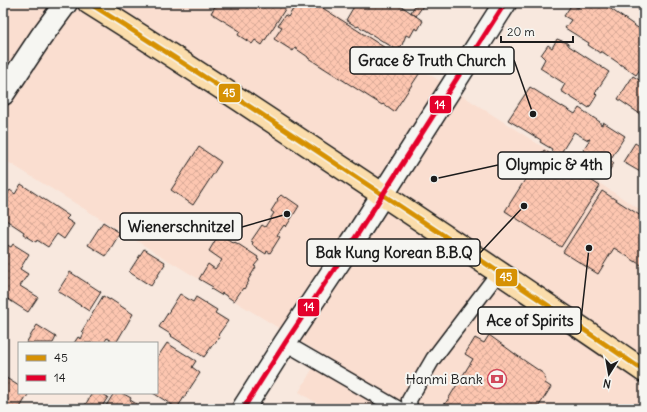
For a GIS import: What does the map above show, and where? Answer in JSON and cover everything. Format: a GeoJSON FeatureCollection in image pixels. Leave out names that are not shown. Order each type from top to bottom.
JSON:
{"type":"FeatureCollection","features":[{"type":"Feature","properties":{"kind":"main road"},"geometry":{"type":"LineString","coordinates":[[89,3],[230,93],[499,272],[644,371]]}},
{"type":"Feature","properties":{"kind":"street"},"geometry":{"type":"LineString","coordinates":[[3,94],[41,37],[66,3]]}},
{"type":"Feature","properties":{"kind":"street"},"geometry":{"type":"LineString","coordinates":[[242,409],[357,235],[506,3]]}},
{"type":"Feature","properties":{"kind":"lane"},"geometry":{"type":"LineString","coordinates":[[410,409],[409,400],[432,359],[499,272]]}},
{"type":"Feature","properties":{"kind":"lane"},"geometry":{"type":"LineString","coordinates":[[285,343],[399,409]]}},
{"type":"Feature","properties":{"kind":"shaded area"},"geometry":{"type":"Polygon","coordinates":[[[3,3],[318,3],[644,212],[644,409],[326,409],[299,392],[321,354],[3,159],[3,3]]]}},
{"type":"Feature","properties":{"kind":"building"},"geometry":{"type":"Polygon","coordinates":[[[217,3],[289,3],[262,45],[255,40],[252,44],[238,35],[240,31],[211,13],[217,3]]]}},
{"type":"Feature","properties":{"kind":"building"},"geometry":{"type":"Polygon","coordinates":[[[297,3],[315,3],[421,71],[394,112],[308,58],[295,48],[293,51],[274,39],[282,27],[278,25],[285,15],[288,17],[297,3]]]}},
{"type":"Feature","properties":{"kind":"building"},"geometry":{"type":"Polygon","coordinates":[[[356,3],[397,3],[423,21],[418,30],[415,28],[410,37],[406,35],[402,45],[397,50],[346,20],[356,3]]]}},
{"type":"Feature","properties":{"kind":"building"},"geometry":{"type":"Polygon","coordinates":[[[414,3],[425,3],[416,16],[411,12],[416,4],[414,3]]]}},
{"type":"Feature","properties":{"kind":"building"},"geometry":{"type":"Polygon","coordinates":[[[582,3],[592,3],[599,7],[602,3],[644,32],[643,70],[641,68],[636,75],[601,51],[600,53],[588,45],[589,43],[565,28],[571,20],[564,16],[572,4],[578,8],[582,3]]]}},
{"type":"Feature","properties":{"kind":"building"},"geometry":{"type":"Polygon","coordinates":[[[628,3],[644,3],[644,18],[640,15],[642,11],[628,3]]]}},
{"type":"Feature","properties":{"kind":"building"},"geometry":{"type":"Polygon","coordinates":[[[557,39],[567,43],[569,46],[609,72],[595,93],[597,95],[589,108],[561,91],[565,84],[540,68],[545,59],[541,55],[548,45],[552,48],[557,39]]]}},
{"type":"Feature","properties":{"kind":"building"},"geometry":{"type":"Polygon","coordinates":[[[633,76],[644,83],[643,116],[618,99],[633,76]]]}},
{"type":"Feature","properties":{"kind":"building"},"geometry":{"type":"Polygon","coordinates":[[[530,87],[575,114],[579,108],[600,122],[600,124],[602,125],[603,122],[625,136],[610,160],[614,163],[609,171],[604,168],[600,175],[578,161],[585,151],[583,150],[590,139],[588,140],[574,132],[559,156],[551,151],[552,149],[540,142],[541,140],[508,120],[530,87]]]}},
{"type":"Feature","properties":{"kind":"building"},"geometry":{"type":"Polygon","coordinates":[[[635,143],[644,149],[644,170],[642,173],[623,162],[635,143]]]}},
{"type":"Feature","properties":{"kind":"building"},"geometry":{"type":"Polygon","coordinates":[[[199,147],[221,162],[193,205],[171,190],[199,147]]]}},
{"type":"Feature","properties":{"kind":"building"},"geometry":{"type":"Polygon","coordinates":[[[544,150],[600,186],[561,247],[505,211],[544,150]]]}},
{"type":"Feature","properties":{"kind":"building"},"geometry":{"type":"Polygon","coordinates":[[[21,184],[69,216],[66,219],[74,224],[64,239],[57,234],[48,247],[23,234],[24,232],[3,218],[3,212],[6,207],[3,205],[3,201],[10,190],[15,194],[21,184]]]}},
{"type":"Feature","properties":{"kind":"building"},"geometry":{"type":"Polygon","coordinates":[[[602,191],[644,218],[644,267],[614,248],[598,274],[563,252],[602,191]]]}},
{"type":"Feature","properties":{"kind":"building"},"geometry":{"type":"Polygon","coordinates":[[[281,195],[299,206],[286,227],[284,225],[277,235],[280,237],[270,253],[267,251],[266,254],[252,245],[253,242],[251,241],[262,225],[265,227],[274,213],[271,211],[278,200],[277,199],[281,195]]]}},
{"type":"Feature","properties":{"kind":"building"},"geometry":{"type":"Polygon","coordinates":[[[103,222],[120,233],[106,256],[88,245],[103,222]]]}},
{"type":"Feature","properties":{"kind":"building"},"geometry":{"type":"Polygon","coordinates":[[[219,234],[234,243],[235,242],[258,257],[257,259],[259,260],[254,266],[256,267],[248,280],[249,281],[234,301],[222,293],[221,295],[211,289],[213,287],[199,279],[208,264],[215,269],[222,260],[209,251],[219,234]]]}},
{"type":"Feature","properties":{"kind":"building"},"geometry":{"type":"Polygon","coordinates":[[[3,243],[11,247],[13,244],[29,254],[20,269],[28,274],[20,286],[38,297],[28,312],[3,296],[3,243]]]}},
{"type":"Feature","properties":{"kind":"building"},"geometry":{"type":"Polygon","coordinates":[[[144,249],[165,262],[151,286],[129,272],[144,249]]]}},
{"type":"Feature","properties":{"kind":"building"},"geometry":{"type":"Polygon","coordinates":[[[70,272],[101,292],[89,311],[58,291],[70,272]]]}},
{"type":"Feature","properties":{"kind":"building"},"geometry":{"type":"Polygon","coordinates":[[[180,294],[193,302],[196,297],[217,310],[215,313],[228,321],[218,335],[220,337],[219,339],[215,344],[214,343],[204,357],[159,327],[180,294]]]}},
{"type":"Feature","properties":{"kind":"building"},"geometry":{"type":"Polygon","coordinates":[[[103,296],[133,314],[117,342],[107,338],[105,342],[75,342],[78,337],[81,339],[84,333],[82,331],[103,296]]]}},
{"type":"Feature","properties":{"kind":"building"},"geometry":{"type":"Polygon","coordinates":[[[37,325],[56,337],[54,342],[27,342],[37,325]]]}},
{"type":"Feature","properties":{"kind":"building"},"geometry":{"type":"Polygon","coordinates":[[[489,335],[544,374],[546,381],[545,383],[551,387],[537,409],[442,409],[473,359],[465,354],[475,338],[484,343],[489,335]]]}},
{"type":"Feature","properties":{"kind":"building"},"geometry":{"type":"Polygon","coordinates":[[[167,343],[196,361],[192,367],[200,373],[177,408],[155,394],[158,394],[158,356],[167,343]]]}},
{"type":"Feature","properties":{"kind":"building"},"geometry":{"type":"Polygon","coordinates":[[[3,376],[18,385],[18,394],[28,394],[19,409],[6,409],[5,408],[7,406],[3,404],[3,376]]]}},
{"type":"Feature","properties":{"kind":"building"},"geometry":{"type":"Polygon","coordinates":[[[91,394],[103,394],[108,397],[101,408],[103,409],[83,409],[91,394]]]}},
{"type":"Feature","properties":{"kind":"building"},"geometry":{"type":"Polygon","coordinates":[[[113,394],[124,394],[131,398],[130,400],[145,409],[104,409],[113,394]]]}},
{"type":"Feature","properties":{"kind":"transit line","name":"45"},"geometry":{"type":"LineString","coordinates":[[89,3],[285,130],[644,371]]}},
{"type":"Feature","properties":{"kind":"transit line","name":"14"},"geometry":{"type":"LineString","coordinates":[[243,409],[357,235],[505,3]]}},
{"type":"Feature","properties":{"kind":"place","name":"Grace & Truth Church"},"geometry":{"type":"Point","coordinates":[533,114]}},
{"type":"Feature","properties":{"kind":"place","name":"Olympic & 4th"},"geometry":{"type":"Point","coordinates":[434,179]}},
{"type":"Feature","properties":{"kind":"place","name":"Bak Kung Korean B.B.Q"},"geometry":{"type":"Point","coordinates":[524,206]}},
{"type":"Feature","properties":{"kind":"place","name":"Wienerschnitzel"},"geometry":{"type":"Point","coordinates":[287,214]}},
{"type":"Feature","properties":{"kind":"place","name":"Ace of Spirits"},"geometry":{"type":"Point","coordinates":[589,248]}},
{"type":"Feature","properties":{"kind":"place","name":"Hanmi Bank"},"geometry":{"type":"Point","coordinates":[497,379]}}]}
